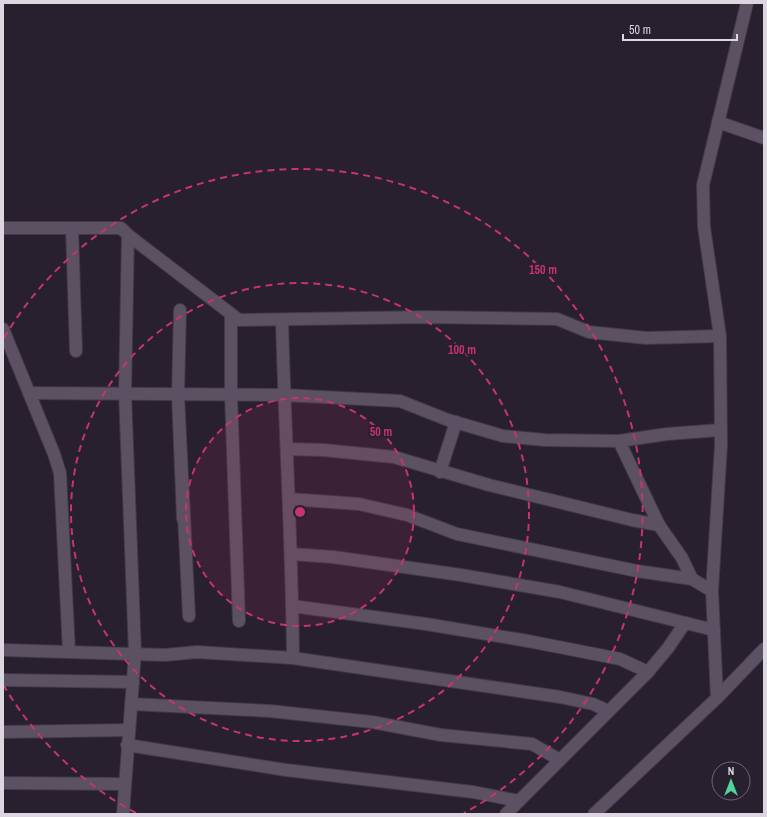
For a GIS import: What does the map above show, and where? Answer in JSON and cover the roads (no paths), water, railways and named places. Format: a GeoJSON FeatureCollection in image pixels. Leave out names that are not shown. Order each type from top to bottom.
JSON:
{"type":"FeatureCollection","features":[{"type":"Feature","properties":{"kind":"street"},"geometry":{"type":"LineString","coordinates":[[717,698],[712,591],[717,526],[720,430],[720,336],[704,227],[703,185],[747,3]]}},
{"type":"Feature","properties":{"kind":"street"},"geometry":{"type":"LineString","coordinates":[[718,122],[764,138]]}},
{"type":"Feature","properties":{"kind":"street"},"geometry":{"type":"LineString","coordinates":[[3,228],[120,228],[239,320],[282,321],[426,318],[557,319],[589,332],[646,338],[720,336]]}},
{"type":"Feature","properties":{"kind":"street"},"geometry":{"type":"LineString","coordinates":[[72,228],[76,351]]}},
{"type":"Feature","properties":{"kind":"street"},"geometry":{"type":"LineString","coordinates":[[123,814],[128,730],[136,653],[124,393],[128,235]]}},
{"type":"Feature","properties":{"kind":"street"},"geometry":{"type":"LineString","coordinates":[[180,310],[178,395],[183,519]]}},
{"type":"Feature","properties":{"kind":"street"},"geometry":{"type":"LineString","coordinates":[[231,315],[231,395],[239,620]]}},
{"type":"Feature","properties":{"kind":"street"},"geometry":{"type":"LineString","coordinates":[[282,321],[292,554],[293,658]]}},
{"type":"Feature","properties":{"kind":"street"},"geometry":{"type":"LineString","coordinates":[[3,330],[60,473],[69,651]]}},
{"type":"Feature","properties":{"kind":"street"},"geometry":{"type":"LineString","coordinates":[[29,393],[284,395],[400,401],[456,422],[503,436],[544,440],[620,441],[667,434],[720,430]]}},
{"type":"Feature","properties":{"kind":"street"},"geometry":{"type":"LineString","coordinates":[[178,395],[189,616]]}},
{"type":"Feature","properties":{"kind":"street"},"geometry":{"type":"LineString","coordinates":[[440,472],[456,422]]}},
{"type":"Feature","properties":{"kind":"street"},"geometry":{"type":"LineString","coordinates":[[620,441],[659,525],[682,558],[692,578]]}},
{"type":"Feature","properties":{"kind":"street"},"geometry":{"type":"LineString","coordinates":[[287,449],[323,450],[394,457],[440,472],[632,520],[659,525]]}},
{"type":"Feature","properties":{"kind":"street"},"geometry":{"type":"LineString","coordinates":[[289,499],[360,504],[407,515],[457,534],[637,571],[692,578],[712,591]]}},
{"type":"Feature","properties":{"kind":"street"},"geometry":{"type":"LineString","coordinates":[[292,554],[332,556],[461,575],[560,592],[714,630]]}},
{"type":"Feature","properties":{"kind":"street"},"geometry":{"type":"LineString","coordinates":[[292,606],[426,624],[535,643],[620,659],[648,672]]}},
{"type":"Feature","properties":{"kind":"street"},"geometry":{"type":"LineString","coordinates":[[506,814],[648,672],[668,648],[685,623]]}},
{"type":"Feature","properties":{"kind":"street"},"geometry":{"type":"LineString","coordinates":[[594,814],[717,698],[764,649]]}},
{"type":"Feature","properties":{"kind":"street"},"geometry":{"type":"LineString","coordinates":[[3,650],[166,655],[197,652],[293,658],[560,697],[594,704],[608,711]]}},
{"type":"Feature","properties":{"kind":"street"},"geometry":{"type":"LineString","coordinates":[[3,680],[133,682]]}},
{"type":"Feature","properties":{"kind":"street"},"geometry":{"type":"LineString","coordinates":[[131,704],[270,711],[372,722],[441,735],[532,744],[560,760]]}},
{"type":"Feature","properties":{"kind":"street"},"geometry":{"type":"LineString","coordinates":[[3,732],[128,730]]}},
{"type":"Feature","properties":{"kind":"street"},"geometry":{"type":"LineString","coordinates":[[128,746],[286,770],[473,792],[519,801]]}},
{"type":"Feature","properties":{"kind":"street"},"geometry":{"type":"LineString","coordinates":[[3,782],[125,784]]}}]}
